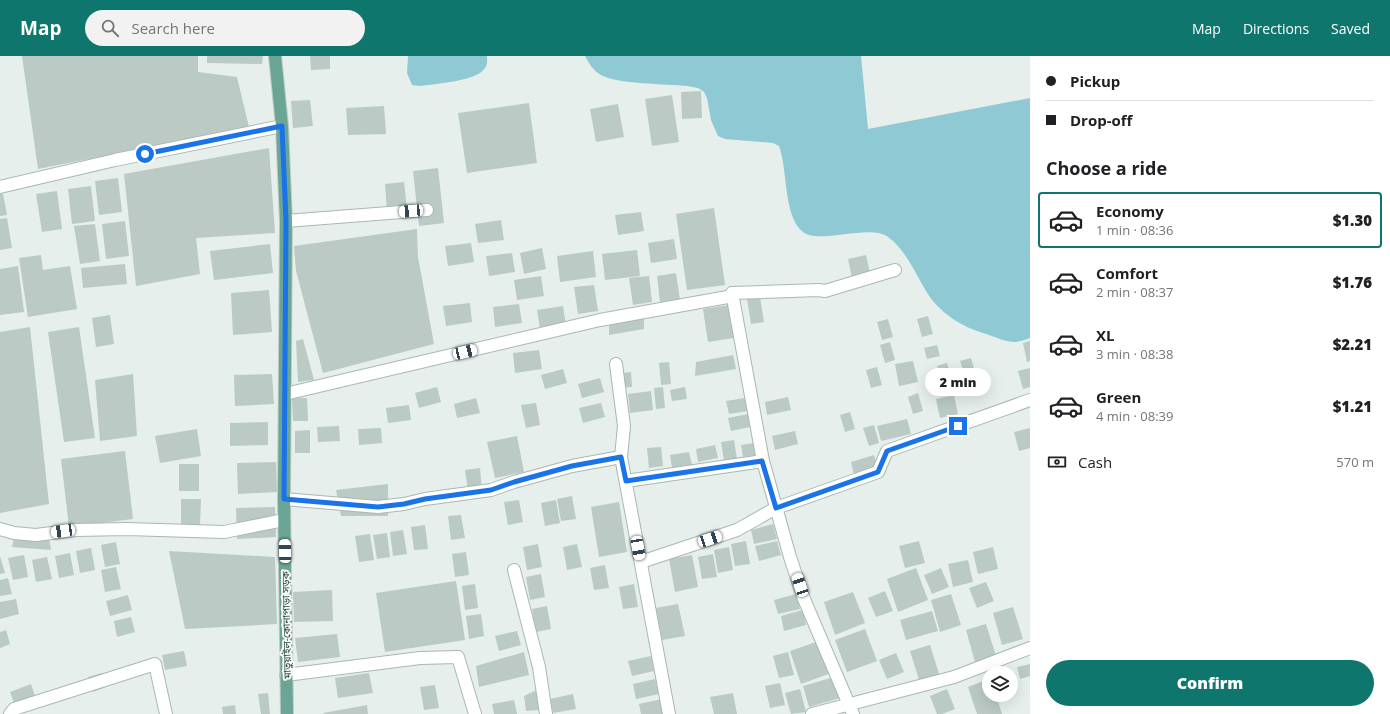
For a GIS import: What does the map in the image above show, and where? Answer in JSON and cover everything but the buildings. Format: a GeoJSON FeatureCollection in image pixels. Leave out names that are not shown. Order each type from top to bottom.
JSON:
{"type":"FeatureCollection","features":[{"type":"Feature","properties":{"kind":"main road","name":"মাতুয়াইল-কোনাপাড়া সড়ক"},"geometry":{"type":"LineString","coordinates":[[275,56],[282,126],[286,221],[284,520],[287,714]]}},
{"type":"Feature","properties":{"kind":"street"},"geometry":{"type":"LineString","coordinates":[[0,187],[115,160],[282,126]]}},
{"type":"Feature","properties":{"kind":"street"},"geometry":{"type":"LineString","coordinates":[[286,221],[427,210]]}},
{"type":"Feature","properties":{"kind":"street"},"geometry":{"type":"LineString","coordinates":[[851,709],[804,599],[790,558],[762,461],[732,293],[825,291],[895,270]]}},
{"type":"Feature","properties":{"kind":"street"},"geometry":{"type":"LineString","coordinates":[[285,394],[600,320],[733,296]]}},
{"type":"Feature","properties":{"kind":"street"},"geometry":{"type":"LineString","coordinates":[[616,364],[624,426],[621,457],[669,714]]}},
{"type":"Feature","properties":{"kind":"street"},"geometry":{"type":"LineString","coordinates":[[641,562],[737,530],[776,508],[878,472],[887,451],[1030,400]]}},
{"type":"Feature","properties":{"kind":"street"},"geometry":{"type":"LineString","coordinates":[[284,499],[378,507],[404,504],[425,499],[491,490],[572,466],[621,457]]}},
{"type":"Feature","properties":{"kind":"street"},"geometry":{"type":"LineString","coordinates":[[626,481],[762,461]]}},
{"type":"Feature","properties":{"kind":"street"},"geometry":{"type":"LineString","coordinates":[[0,529],[14,533],[36,535],[84,529],[224,532],[284,520]]}},
{"type":"Feature","properties":{"kind":"street"},"geometry":{"type":"LineString","coordinates":[[514,570],[539,667],[546,714]]}},
{"type":"Feature","properties":{"kind":"street"},"geometry":{"type":"LineString","coordinates":[[812,714],[851,709],[954,677],[1030,648]]}},
{"type":"Feature","properties":{"kind":"street"},"geometry":{"type":"LineString","coordinates":[[286,676],[420,658],[458,657],[475,714]]}},
{"type":"Feature","properties":{"kind":"street"},"geometry":{"type":"LineString","coordinates":[[10,714],[14,709],[155,664],[166,714]]}},
{"type":"Feature","properties":{"kind":"water"},"geometry":{"type":"Polygon","coordinates":[[[408,56],[487,56],[487,65],[481,72],[465,79],[420,86],[412,85],[407,73],[408,56]]]}},
{"type":"Feature","properties":{"kind":"water"},"geometry":{"type":"Polygon","coordinates":[[[585,56],[861,56],[868,129],[1030,98],[1030,338],[1017,342],[1004,340],[977,331],[952,318],[931,299],[910,262],[900,248],[888,237],[880,233],[870,232],[820,236],[810,235],[803,232],[797,225],[792,215],[779,146],[773,143],[725,139],[718,136],[711,120],[707,98],[704,92],[698,88],[630,82],[608,78],[596,71],[585,56]]]}},
{"type":"Feature","properties":{"kind":"route"},"geometry":{"type":"LineString","coordinates":[[145,154],[282,126],[286,221],[284,499],[378,507],[404,504],[425,499],[491,490],[572,466],[621,457],[626,481],[762,461],[776,508],[878,472],[887,451],[958,426]]}}]}
